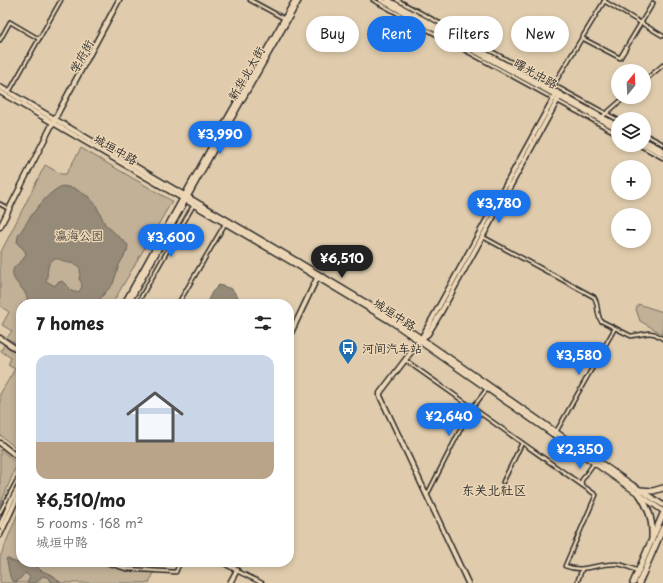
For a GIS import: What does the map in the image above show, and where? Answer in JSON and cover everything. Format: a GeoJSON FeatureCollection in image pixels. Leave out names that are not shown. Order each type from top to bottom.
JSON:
{"type":"FeatureCollection","features":[{"type":"Feature","properties":{"kind":"highway"},"geometry":{"type":"LineString","coordinates":[[654,543],[652,521],[648,508],[640,492],[653,491],[663,488]]}},
{"type":"Feature","properties":{"kind":"highway"},"geometry":{"type":"LineString","coordinates":[[639,583],[663,514]]}},
{"type":"Feature","properties":{"kind":"highway"},"geometry":{"type":"LineString","coordinates":[[633,583],[663,528]]}},
{"type":"Feature","properties":{"kind":"highway"},"geometry":{"type":"LineString","coordinates":[[654,543],[663,536]]}},
{"type":"Feature","properties":{"kind":"main road","name":"学府街"},"geometry":{"type":"LineString","coordinates":[[0,227],[54,121],[121,0]]}},
{"type":"Feature","properties":{"kind":"main road","name":"新华北大街"},"geometry":{"type":"LineString","coordinates":[[131,299],[295,0]]}},
{"type":"Feature","properties":{"kind":"main road","name":"新华北大街"},"geometry":{"type":"LineString","coordinates":[[127,299],[299,0]]}},
{"type":"Feature","properties":{"kind":"main road","name":"曙光中路"},"geometry":{"type":"LineString","coordinates":[[381,0],[611,125]]}},
{"type":"Feature","properties":{"kind":"main road","name":"曙光中路"},"geometry":{"type":"LineString","coordinates":[[388,0],[553,87],[558,96],[611,122]]}},
{"type":"Feature","properties":{"kind":"main road","name":"城垣中路"},"geometry":{"type":"LineString","coordinates":[[0,87],[54,121]]}},
{"type":"Feature","properties":{"kind":"main road","name":"城垣中路"},"geometry":{"type":"LineString","coordinates":[[0,92],[54,121],[359,298],[556,432],[640,492],[663,511]]}},
{"type":"Feature","properties":{"kind":"main road"},"geometry":{"type":"LineString","coordinates":[[420,340],[428,334],[432,328],[483,237],[558,96]]}},
{"type":"Feature","properties":{"kind":"main road"},"geometry":{"type":"LineString","coordinates":[[468,583],[380,396],[381,389],[420,340],[558,96]]}},
{"type":"Feature","properties":{"kind":"main road"},"geometry":{"type":"LineString","coordinates":[[651,144],[663,150]]}},
{"type":"Feature","properties":{"kind":"main road"},"geometry":{"type":"LineString","coordinates":[[651,148],[663,154]]}},
{"type":"Feature","properties":{"kind":"main road","name":"城垣中路"},"geometry":{"type":"LineString","coordinates":[[185,198],[193,206],[420,340],[594,463],[663,505]]}},
{"type":"Feature","properties":{"kind":"main road"},"geometry":{"type":"LineString","coordinates":[[294,326],[317,278]]}},
{"type":"Feature","properties":{"kind":"main road"},"geometry":{"type":"LineString","coordinates":[[0,338],[16,349]]}},
{"type":"Feature","properties":{"kind":"main road"},"geometry":{"type":"LineString","coordinates":[[0,443],[16,456]]}},
{"type":"Feature","properties":{"kind":"main road"},"geometry":{"type":"LineString","coordinates":[[0,526],[16,494]]}},
{"type":"Feature","properties":{"kind":"main road"},"geometry":{"type":"LineString","coordinates":[[0,535],[16,501]]}},
{"type":"Feature","properties":{"kind":"main road"},"geometry":{"type":"LineString","coordinates":[[230,583],[237,570],[231,567]]}},
{"type":"Feature","properties":{"kind":"street"},"geometry":{"type":"LineString","coordinates":[[9,92],[61,0]]}},
{"type":"Feature","properties":{"kind":"street"},"geometry":{"type":"LineString","coordinates":[[250,0],[284,19]]}},
{"type":"Feature","properties":{"kind":"street"},"geometry":{"type":"LineString","coordinates":[[373,0],[558,96],[611,130]]}},
{"type":"Feature","properties":{"kind":"street"},"geometry":{"type":"LineString","coordinates":[[397,0],[553,87],[611,116]]}},
{"type":"Feature","properties":{"kind":"street"},"geometry":{"type":"LineString","coordinates":[[553,87],[605,1],[663,36]]}},
{"type":"Feature","properties":{"kind":"street"},"geometry":{"type":"LineString","coordinates":[[582,38],[620,58],[653,3]]}},
{"type":"Feature","properties":{"kind":"street"},"geometry":{"type":"LineString","coordinates":[[0,40],[10,22],[38,39]]}},
{"type":"Feature","properties":{"kind":"street"},"geometry":{"type":"LineString","coordinates":[[651,75],[663,65]]}},
{"type":"Feature","properties":{"kind":"street"},"geometry":{"type":"LineString","coordinates":[[602,117],[617,104]]}},
{"type":"Feature","properties":{"kind":"street"},"geometry":{"type":"LineString","coordinates":[[651,138],[663,144]]}},
{"type":"Feature","properties":{"kind":"street"},"geometry":{"type":"LineString","coordinates":[[651,152],[663,158]]}},
{"type":"Feature","properties":{"kind":"street"},"geometry":{"type":"LineString","coordinates":[[0,204],[9,209]]}},
{"type":"Feature","properties":{"kind":"street"},"geometry":{"type":"LineString","coordinates":[[140,299],[193,206]]}},
{"type":"Feature","properties":{"kind":"street"},"geometry":{"type":"LineString","coordinates":[[181,299],[225,224]]}},
{"type":"Feature","properties":{"kind":"street"},"geometry":{"type":"LineString","coordinates":[[483,237],[594,297],[600,319],[615,328],[631,336],[649,333],[655,334],[663,339]]}},
{"type":"Feature","properties":{"kind":"street"},"geometry":{"type":"LineString","coordinates":[[556,432],[615,328]]}},
{"type":"Feature","properties":{"kind":"street"},"geometry":{"type":"LineString","coordinates":[[404,360],[596,495],[564,566],[582,569],[613,564],[621,565],[638,572]]}},
{"type":"Feature","properties":{"kind":"street"},"geometry":{"type":"LineString","coordinates":[[427,494],[472,408],[487,388]]}},
{"type":"Feature","properties":{"kind":"street"},"geometry":{"type":"LineString","coordinates":[[503,482],[522,443]]}},
{"type":"Feature","properties":{"kind":"street"},"geometry":{"type":"LineString","coordinates":[[581,484],[582,480],[594,463]]}},
{"type":"Feature","properties":{"kind":"street"},"geometry":{"type":"LineString","coordinates":[[0,512],[16,482]]}},
{"type":"Feature","properties":{"kind":"street"},"geometry":{"type":"LineString","coordinates":[[120,567],[127,569],[176,572],[178,567]]}},
{"type":"Feature","properties":{"kind":"street"},"geometry":{"type":"LineString","coordinates":[[577,583],[582,569]]}},
{"type":"Feature","properties":{"kind":"street"},"geometry":{"type":"LineString","coordinates":[[237,570],[260,583]]}},
{"type":"Feature","properties":{"kind":"green space","name":"瀛海公园"},"geometry":{"type":"Polygon","coordinates":[[[81,148],[172,201],[115,299],[16,299],[16,344],[7,338],[12,331],[2,325],[9,312],[0,306],[0,254],[45,165],[61,174],[66,174],[81,148]]]}},
{"type":"Feature","properties":{"kind":"green space"},"geometry":{"type":"Polygon","coordinates":[[[638,304],[663,312],[663,334],[640,321],[636,309],[638,304]]]}},
{"type":"Feature","properties":{"kind":"green space"},"geometry":{"type":"Polygon","coordinates":[[[4,345],[16,353],[16,448],[0,435],[0,394],[15,369],[8,365],[11,358],[1,351],[4,345]]]}},
{"type":"Feature","properties":{"kind":"green space"},"geometry":{"type":"Polygon","coordinates":[[[0,449],[16,463],[16,466],[0,505],[0,449]]]}},
{"type":"Feature","properties":{"kind":"green space"},"geometry":{"type":"Polygon","coordinates":[[[16,518],[16,567],[118,567],[128,570],[154,573],[149,583],[0,583],[0,557],[16,518]]]}},
{"type":"Feature","properties":{"kind":"shaded area"},"geometry":{"type":"Polygon","coordinates":[[[62,186],[74,188],[89,197],[96,205],[105,224],[128,245],[127,251],[119,265],[113,284],[100,299],[27,299],[13,277],[13,270],[15,266],[25,257],[26,253],[17,243],[18,236],[37,208],[49,195],[62,186]],[[54,259],[49,263],[46,281],[55,286],[57,283],[62,281],[73,292],[78,292],[82,286],[79,279],[80,270],[78,266],[54,259]]]}},
{"type":"Feature","properties":{"kind":"shaded area"},"geometry":{"type":"Polygon","coordinates":[[[219,285],[232,289],[239,299],[208,299],[212,292],[219,285]]]}},
{"type":"Feature","properties":{"kind":"shaded area"},"geometry":{"type":"Polygon","coordinates":[[[7,558],[16,562],[16,567],[38,567],[40,570],[54,576],[61,583],[52,583],[49,578],[43,576],[35,583],[27,583],[30,577],[25,573],[17,582],[12,581],[7,558]]]}},
{"type":"Feature","properties":{"kind":"place","name":"河间汽车站"},"geometry":{"type":"Point","coordinates":[348,365]}},
{"type":"Feature","properties":{"kind":"district","name":"东关北社区"},"geometry":{"type":"Point","coordinates":[494,489]}}]}
